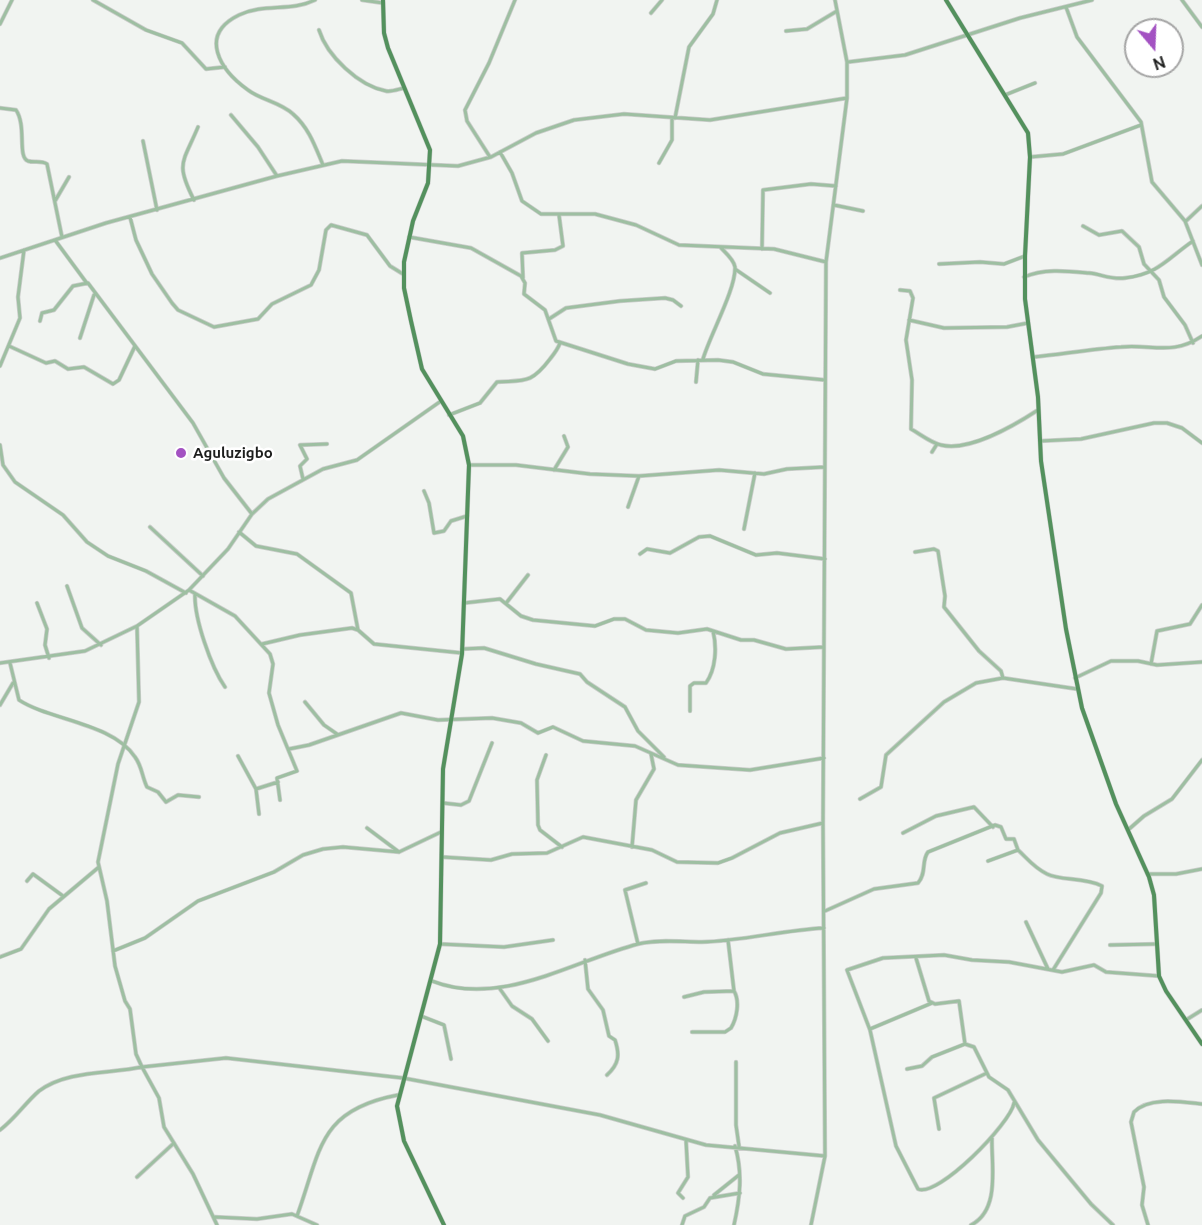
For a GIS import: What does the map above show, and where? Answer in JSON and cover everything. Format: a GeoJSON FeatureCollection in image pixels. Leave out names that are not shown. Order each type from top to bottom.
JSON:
{"type":"FeatureCollection","features":[{"type":"Feature","properties":{"kind":"main road"},"geometry":{"type":"LineString","coordinates":[[946,0],[1028,133],[1030,158],[1024,256],[1028,323],[1040,409],[1040,441],[1064,618],[1077,689],[1108,783],[1148,874],[1154,895],[1159,976],[1202,1044]]}},
{"type":"Feature","properties":{"kind":"main road"},"geometry":{"type":"LineString","coordinates":[[383,1],[384,33],[430,150],[431,165],[424,196],[408,237],[403,274],[418,356],[429,383],[463,436],[469,465],[462,651],[443,769],[440,944],[432,981],[398,1095],[398,1116],[404,1141],[444,1225]]}},
{"type":"Feature","properties":{"kind":"street"},"geometry":{"type":"LineString","coordinates":[[0,24],[12,0]]}},
{"type":"Feature","properties":{"kind":"street"},"geometry":{"type":"LineString","coordinates":[[93,0],[107,10],[146,30],[182,43],[206,69],[225,67]]}},
{"type":"Feature","properties":{"kind":"street"},"geometry":{"type":"LineString","coordinates":[[315,0],[293,8],[252,10],[227,22],[216,38],[218,55],[225,67],[249,92],[294,114],[311,135],[323,165]]}},
{"type":"Feature","properties":{"kind":"street"},"geometry":{"type":"LineString","coordinates":[[362,0],[383,1]]}},
{"type":"Feature","properties":{"kind":"street"},"geometry":{"type":"LineString","coordinates":[[490,157],[467,121],[465,110],[489,63],[515,0]]}},
{"type":"Feature","properties":{"kind":"street"},"geometry":{"type":"LineString","coordinates":[[651,13],[662,0]]}},
{"type":"Feature","properties":{"kind":"street"},"geometry":{"type":"LineString","coordinates":[[659,163],[672,140],[674,118],[689,46],[713,14],[717,0]]}},
{"type":"Feature","properties":{"kind":"street"},"geometry":{"type":"LineString","coordinates":[[811,1225],[825,1156],[823,823],[826,262],[847,98],[847,62],[835,0]]}},
{"type":"Feature","properties":{"kind":"street"},"geometry":{"type":"LineString","coordinates":[[847,62],[905,55],[1020,18],[1092,0]]}},
{"type":"Feature","properties":{"kind":"street"},"geometry":{"type":"LineString","coordinates":[[1182,0],[1202,27]]}},
{"type":"Feature","properties":{"kind":"street"},"geometry":{"type":"LineString","coordinates":[[1066,7],[1077,37],[1141,125],[1152,182],[1185,221],[1202,265]]}},
{"type":"Feature","properties":{"kind":"street"},"geometry":{"type":"LineString","coordinates":[[786,31],[807,29],[837,11]]}},
{"type":"Feature","properties":{"kind":"street"},"geometry":{"type":"LineString","coordinates":[[319,30],[328,51],[342,66],[385,91],[404,88]]}},
{"type":"Feature","properties":{"kind":"street"},"geometry":{"type":"LineString","coordinates":[[1005,95],[1035,82]]}},
{"type":"Feature","properties":{"kind":"street"},"geometry":{"type":"LineString","coordinates":[[0,258],[130,217],[323,165],[367,161],[458,166],[490,157],[536,133],[574,120],[624,114],[710,120],[847,98]]}},
{"type":"Feature","properties":{"kind":"street"},"geometry":{"type":"LineString","coordinates":[[0,108],[16,110],[18,113],[24,130],[21,151],[23,157],[27,161],[47,164],[62,237]]}},
{"type":"Feature","properties":{"kind":"street"},"geometry":{"type":"LineString","coordinates":[[231,115],[263,152],[277,176]]}},
{"type":"Feature","properties":{"kind":"street"},"geometry":{"type":"LineString","coordinates":[[1030,158],[1063,154],[1141,125]]}},
{"type":"Feature","properties":{"kind":"street"},"geometry":{"type":"LineString","coordinates":[[194,200],[183,176],[181,165],[198,127]]}},
{"type":"Feature","properties":{"kind":"street"},"geometry":{"type":"LineString","coordinates":[[144,141],[157,210]]}},
{"type":"Feature","properties":{"kind":"street"},"geometry":{"type":"LineString","coordinates":[[500,152],[525,205],[541,214],[595,214],[636,225],[679,245],[762,249],[826,262]]}},
{"type":"Feature","properties":{"kind":"street"},"geometry":{"type":"LineString","coordinates":[[55,201],[69,177]]}},
{"type":"Feature","properties":{"kind":"street"},"geometry":{"type":"LineString","coordinates":[[762,249],[762,190],[811,184],[836,186]]}},
{"type":"Feature","properties":{"kind":"street"},"geometry":{"type":"LineString","coordinates":[[834,205],[863,212]]}},
{"type":"Feature","properties":{"kind":"street"},"geometry":{"type":"LineString","coordinates":[[1185,221],[1202,206]]}},
{"type":"Feature","properties":{"kind":"street"},"geometry":{"type":"LineString","coordinates":[[559,215],[563,246],[555,250],[522,253],[524,294],[545,310],[555,338],[560,343],[651,369],[676,361],[704,359],[733,362],[763,374],[825,380]]}},
{"type":"Feature","properties":{"kind":"street"},"geometry":{"type":"LineString","coordinates":[[130,217],[136,240],[152,274],[172,303],[178,310],[214,327],[260,318],[272,304],[311,285],[320,270],[326,230],[332,225],[367,235],[390,267],[403,274]]}},
{"type":"Feature","properties":{"kind":"street"},"geometry":{"type":"LineString","coordinates":[[1083,226],[1099,235],[1118,231],[1126,234],[1139,247],[1144,264],[1159,280],[1164,297],[1185,325],[1193,342]]}},
{"type":"Feature","properties":{"kind":"street"},"geometry":{"type":"LineString","coordinates":[[408,237],[471,248],[499,261],[523,278]]}},
{"type":"Feature","properties":{"kind":"street"},"geometry":{"type":"LineString","coordinates":[[55,240],[94,295],[193,423],[224,478],[252,514]]}},
{"type":"Feature","properties":{"kind":"street"},"geometry":{"type":"LineString","coordinates":[[1024,277],[1038,272],[1054,271],[1122,278],[1167,264],[1193,241]]}},
{"type":"Feature","properties":{"kind":"street"},"geometry":{"type":"LineString","coordinates":[[704,359],[731,288],[735,269],[734,264],[721,248]]}},
{"type":"Feature","properties":{"kind":"street"},"geometry":{"type":"LineString","coordinates":[[0,366],[20,318],[18,297],[24,250]]}},
{"type":"Feature","properties":{"kind":"street"},"geometry":{"type":"LineString","coordinates":[[939,264],[980,262],[1004,264],[1024,256]]}},
{"type":"Feature","properties":{"kind":"street"},"geometry":{"type":"LineString","coordinates":[[735,269],[770,293]]}},
{"type":"Feature","properties":{"kind":"street"},"geometry":{"type":"LineString","coordinates":[[40,321],[42,313],[54,310],[73,286],[86,282]]}},
{"type":"Feature","properties":{"kind":"street"},"geometry":{"type":"LineString","coordinates":[[900,290],[910,291],[913,295],[906,340],[912,380],[910,427],[937,444],[952,446],[974,441],[1012,427],[1040,409]]}},
{"type":"Feature","properties":{"kind":"street"},"geometry":{"type":"LineString","coordinates":[[80,338],[94,295]]}},
{"type":"Feature","properties":{"kind":"street"},"geometry":{"type":"LineString","coordinates":[[549,319],[566,308],[620,301],[665,298],[674,300],[681,306]]}},
{"type":"Feature","properties":{"kind":"street"},"geometry":{"type":"LineString","coordinates":[[909,320],[937,328],[999,328],[1028,323]]}},
{"type":"Feature","properties":{"kind":"street"},"geometry":{"type":"LineString","coordinates":[[1034,357],[1122,347],[1161,350],[1193,342],[1202,336]]}},
{"type":"Feature","properties":{"kind":"street"},"geometry":{"type":"LineString","coordinates":[[449,415],[480,403],[497,382],[519,383],[533,377],[556,351],[560,343]]}},
{"type":"Feature","properties":{"kind":"street"},"geometry":{"type":"LineString","coordinates":[[9,346],[46,363],[55,361],[68,369],[84,368],[113,384],[119,380],[135,346]]}},
{"type":"Feature","properties":{"kind":"street"},"geometry":{"type":"LineString","coordinates":[[696,382],[698,359]]}},
{"type":"Feature","properties":{"kind":"street"},"geometry":{"type":"LineString","coordinates":[[0,663],[49,658],[85,651],[137,626],[188,592],[228,549],[252,514],[280,490],[368,454],[441,401]]}},
{"type":"Feature","properties":{"kind":"street"},"geometry":{"type":"LineString","coordinates":[[1040,441],[1081,439],[1154,423],[1167,423],[1182,428],[1202,443]]}},
{"type":"Feature","properties":{"kind":"street"},"geometry":{"type":"LineString","coordinates":[[554,470],[568,447],[564,436]]}},
{"type":"Feature","properties":{"kind":"street"},"geometry":{"type":"LineString","coordinates":[[303,479],[300,466],[307,459],[300,445],[327,444]]}},
{"type":"Feature","properties":{"kind":"street"},"geometry":{"type":"LineString","coordinates":[[932,452],[937,444]]}},
{"type":"Feature","properties":{"kind":"street"},"geometry":{"type":"LineString","coordinates":[[0,445],[3,465],[15,482],[63,515],[87,542],[108,556],[195,594],[235,616],[262,644],[272,659],[269,693],[274,715],[297,771],[278,778],[280,800]]}},
{"type":"Feature","properties":{"kind":"street"},"geometry":{"type":"LineString","coordinates":[[469,465],[516,465],[639,476],[719,470],[755,473],[825,467]]}},
{"type":"Feature","properties":{"kind":"street"},"geometry":{"type":"LineString","coordinates":[[744,529],[755,473]]}},
{"type":"Feature","properties":{"kind":"street"},"geometry":{"type":"LineString","coordinates":[[628,507],[639,476]]}},
{"type":"Feature","properties":{"kind":"street"},"geometry":{"type":"LineString","coordinates":[[424,491],[429,503],[434,533],[443,532],[451,521],[468,516]]}},
{"type":"Feature","properties":{"kind":"street"},"geometry":{"type":"LineString","coordinates":[[150,527],[203,576]]}},
{"type":"Feature","properties":{"kind":"street"},"geometry":{"type":"LineString","coordinates":[[239,532],[256,546],[297,554],[351,593],[358,630],[370,642],[381,645],[462,651],[484,648],[536,664],[580,674],[587,682],[625,707],[641,735],[665,759]]}},
{"type":"Feature","properties":{"kind":"street"},"geometry":{"type":"LineString","coordinates":[[640,554],[647,549],[670,553],[699,537],[710,536],[756,555],[785,554],[825,560]]}},
{"type":"Feature","properties":{"kind":"street"},"geometry":{"type":"LineString","coordinates":[[915,552],[934,549],[938,551],[945,596],[944,607],[975,646],[1001,671],[1003,678]]}},
{"type":"Feature","properties":{"kind":"street"},"geometry":{"type":"LineString","coordinates":[[506,602],[528,575]]}},
{"type":"Feature","properties":{"kind":"street"},"geometry":{"type":"LineString","coordinates":[[67,586],[82,628],[101,645]]}},
{"type":"Feature","properties":{"kind":"street"},"geometry":{"type":"LineString","coordinates":[[195,594],[202,634],[217,676],[225,687]]}},
{"type":"Feature","properties":{"kind":"street"},"geometry":{"type":"LineString","coordinates":[[464,603],[500,599],[506,602],[515,613],[533,620],[595,626],[620,619],[646,630],[678,633],[700,629],[786,649],[824,647]]}},
{"type":"Feature","properties":{"kind":"street"},"geometry":{"type":"LineString","coordinates":[[37,603],[47,629],[45,645],[49,658]]}},
{"type":"Feature","properties":{"kind":"street"},"geometry":{"type":"LineString","coordinates":[[1151,664],[1157,631],[1190,624],[1202,605]]}},
{"type":"Feature","properties":{"kind":"street"},"geometry":{"type":"LineString","coordinates":[[137,626],[140,693],[124,745],[101,846],[99,867],[107,902],[120,987],[130,1010],[136,1054],[159,1098],[164,1127],[215,1217],[217,1225]]}},
{"type":"Feature","properties":{"kind":"street"},"geometry":{"type":"LineString","coordinates":[[262,644],[300,634],[358,630]]}},
{"type":"Feature","properties":{"kind":"street"},"geometry":{"type":"LineString","coordinates":[[690,711],[690,686],[694,683],[706,683],[709,678],[716,652],[713,631]]}},
{"type":"Feature","properties":{"kind":"street"},"geometry":{"type":"LineString","coordinates":[[1075,678],[1111,661],[1138,661],[1151,664],[1202,662]]}},
{"type":"Feature","properties":{"kind":"street"},"geometry":{"type":"LineString","coordinates":[[10,663],[18,700],[70,719],[124,745],[139,763],[147,787],[158,792],[166,802],[178,795],[199,797]]}},
{"type":"Feature","properties":{"kind":"street"},"geometry":{"type":"LineString","coordinates":[[860,799],[880,787],[886,755],[944,702],[976,683],[1003,678],[1077,689]]}},
{"type":"Feature","properties":{"kind":"street"},"geometry":{"type":"LineString","coordinates":[[0,705],[13,681]]}},
{"type":"Feature","properties":{"kind":"street"},"geometry":{"type":"LineString","coordinates":[[306,702],[324,725],[337,734]]}},
{"type":"Feature","properties":{"kind":"street"},"geometry":{"type":"LineString","coordinates":[[289,749],[309,745],[396,714],[451,720],[492,718],[521,723],[538,733],[553,727],[576,739],[622,744],[678,765],[750,770],[824,758]]}},
{"type":"Feature","properties":{"kind":"street"},"geometry":{"type":"LineString","coordinates":[[443,803],[461,805],[469,801],[492,743]]}},
{"type":"Feature","properties":{"kind":"street"},"geometry":{"type":"LineString","coordinates":[[632,847],[637,796],[654,769],[651,754]]}},
{"type":"Feature","properties":{"kind":"street"},"geometry":{"type":"LineString","coordinates":[[546,755],[537,780],[538,827],[562,848]]}},
{"type":"Feature","properties":{"kind":"street"},"geometry":{"type":"LineString","coordinates":[[238,756],[256,789],[259,814]]}},
{"type":"Feature","properties":{"kind":"street"},"geometry":{"type":"LineString","coordinates":[[1128,831],[1144,816],[1172,799],[1202,760]]}},
{"type":"Feature","properties":{"kind":"street"},"geometry":{"type":"LineString","coordinates":[[256,789],[278,782]]}},
{"type":"Feature","properties":{"kind":"street"},"geometry":{"type":"LineString","coordinates":[[903,833],[936,816],[975,807],[993,826]]}},
{"type":"Feature","properties":{"kind":"street"},"geometry":{"type":"LineString","coordinates":[[442,857],[491,860],[512,854],[548,853],[583,837],[652,850],[677,862],[718,863],[780,833],[823,823]]}},
{"type":"Feature","properties":{"kind":"street"},"geometry":{"type":"LineString","coordinates":[[825,911],[874,889],[918,882],[923,874],[924,856],[928,852],[993,826],[1001,827],[1006,839],[1014,838],[1018,850],[1029,864],[1049,875],[1079,879],[1102,888],[1053,970]]}},
{"type":"Feature","properties":{"kind":"street"},"geometry":{"type":"LineString","coordinates":[[367,828],[399,852]]}},
{"type":"Feature","properties":{"kind":"street"},"geometry":{"type":"LineString","coordinates":[[113,951],[145,938],[198,901],[274,872],[303,855],[323,849],[343,847],[399,852],[443,831]]}},
{"type":"Feature","properties":{"kind":"street"},"geometry":{"type":"LineString","coordinates":[[988,861],[1018,850]]}},
{"type":"Feature","properties":{"kind":"street"},"geometry":{"type":"LineString","coordinates":[[0,957],[21,949],[49,909],[99,867]]}},
{"type":"Feature","properties":{"kind":"street"},"geometry":{"type":"LineString","coordinates":[[1148,874],[1176,874],[1202,869]]}},
{"type":"Feature","properties":{"kind":"street"},"geometry":{"type":"LineString","coordinates":[[27,880],[33,874],[63,896]]}},
{"type":"Feature","properties":{"kind":"street"},"geometry":{"type":"LineString","coordinates":[[638,944],[625,890],[646,883]]}},
{"type":"Feature","properties":{"kind":"street"},"geometry":{"type":"LineString","coordinates":[[1026,922],[1048,969]]}},
{"type":"Feature","properties":{"kind":"street"},"geometry":{"type":"LineString","coordinates":[[432,981],[454,987],[500,989],[522,984],[585,960],[616,953],[638,944],[728,940],[824,928]]}},
{"type":"Feature","properties":{"kind":"street"},"geometry":{"type":"LineString","coordinates":[[440,944],[504,947],[553,940]]}},
{"type":"Feature","properties":{"kind":"street"},"geometry":{"type":"LineString","coordinates":[[692,1032],[725,1032],[731,1028],[738,999],[734,990],[728,940]]}},
{"type":"Feature","properties":{"kind":"street"},"geometry":{"type":"LineString","coordinates":[[1110,945],[1157,944]]}},
{"type":"Feature","properties":{"kind":"street"},"geometry":{"type":"LineString","coordinates":[[1014,1103],[1010,1115],[992,1136],[944,1181],[924,1191],[918,1189],[896,1146],[870,1030],[847,970],[883,958],[944,955],[972,960],[1009,962],[1053,970],[1073,970],[1094,965],[1106,972],[1159,976]]}},
{"type":"Feature","properties":{"kind":"street"},"geometry":{"type":"LineString","coordinates":[[916,958],[932,1004]]}},
{"type":"Feature","properties":{"kind":"street"},"geometry":{"type":"LineString","coordinates":[[585,960],[588,989],[603,1010],[609,1036],[615,1040],[618,1047],[617,1062],[607,1075]]}},
{"type":"Feature","properties":{"kind":"street"},"geometry":{"type":"LineString","coordinates":[[500,989],[505,999],[532,1019],[548,1041]]}},
{"type":"Feature","properties":{"kind":"street"},"geometry":{"type":"LineString","coordinates":[[684,998],[704,992],[734,990]]}},
{"type":"Feature","properties":{"kind":"street"},"geometry":{"type":"LineString","coordinates":[[870,1030],[932,1004],[959,1001],[965,1044]]}},
{"type":"Feature","properties":{"kind":"street"},"geometry":{"type":"LineString","coordinates":[[1185,1020],[1202,1010]]}},
{"type":"Feature","properties":{"kind":"street"},"geometry":{"type":"LineString","coordinates":[[421,1016],[444,1024],[451,1059]]}},
{"type":"Feature","properties":{"kind":"street"},"geometry":{"type":"LineString","coordinates":[[907,1070],[922,1066],[932,1057],[965,1044],[974,1047],[987,1073],[1008,1090],[1014,1103],[1044,1147],[1091,1204],[1113,1225]]}},
{"type":"Feature","properties":{"kind":"street"},"geometry":{"type":"LineString","coordinates":[[0,1130],[38,1092],[51,1084],[78,1076],[226,1058],[403,1078],[600,1115],[686,1140],[825,1156]]}},
{"type":"Feature","properties":{"kind":"street"},"geometry":{"type":"LineString","coordinates":[[734,1225],[740,1193],[736,1125],[736,1062]]}},
{"type":"Feature","properties":{"kind":"street"},"geometry":{"type":"LineString","coordinates":[[939,1129],[934,1098],[987,1073]]}},
{"type":"Feature","properties":{"kind":"street"},"geometry":{"type":"LineString","coordinates":[[297,1216],[322,1143],[330,1128],[361,1106],[398,1095]]}},
{"type":"Feature","properties":{"kind":"street"},"geometry":{"type":"LineString","coordinates":[[1148,1225],[1142,1205],[1144,1189],[1131,1122],[1134,1112],[1140,1107],[1169,1102],[1202,1104]]}},
{"type":"Feature","properties":{"kind":"street"},"geometry":{"type":"LineString","coordinates":[[972,1225],[982,1215],[992,1191],[994,1166],[992,1136]]}},
{"type":"Feature","properties":{"kind":"street"},"geometry":{"type":"LineString","coordinates":[[683,1198],[678,1193],[687,1177],[686,1140]]}},
{"type":"Feature","properties":{"kind":"street"},"geometry":{"type":"LineString","coordinates":[[137,1178],[174,1143]]}},
{"type":"Feature","properties":{"kind":"street"},"geometry":{"type":"LineString","coordinates":[[682,1225],[685,1216],[704,1207],[713,1196],[740,1173]]}},
{"type":"Feature","properties":{"kind":"street"},"geometry":{"type":"LineString","coordinates":[[713,1196],[740,1193]]}},
{"type":"Feature","properties":{"kind":"street"},"geometry":{"type":"LineString","coordinates":[[215,1217],[257,1219],[292,1214],[317,1225]]}},
{"type":"Feature","properties":{"kind":"place","name":"Aguluzigbo"},"geometry":{"type":"Point","coordinates":[181,453]}}]}
